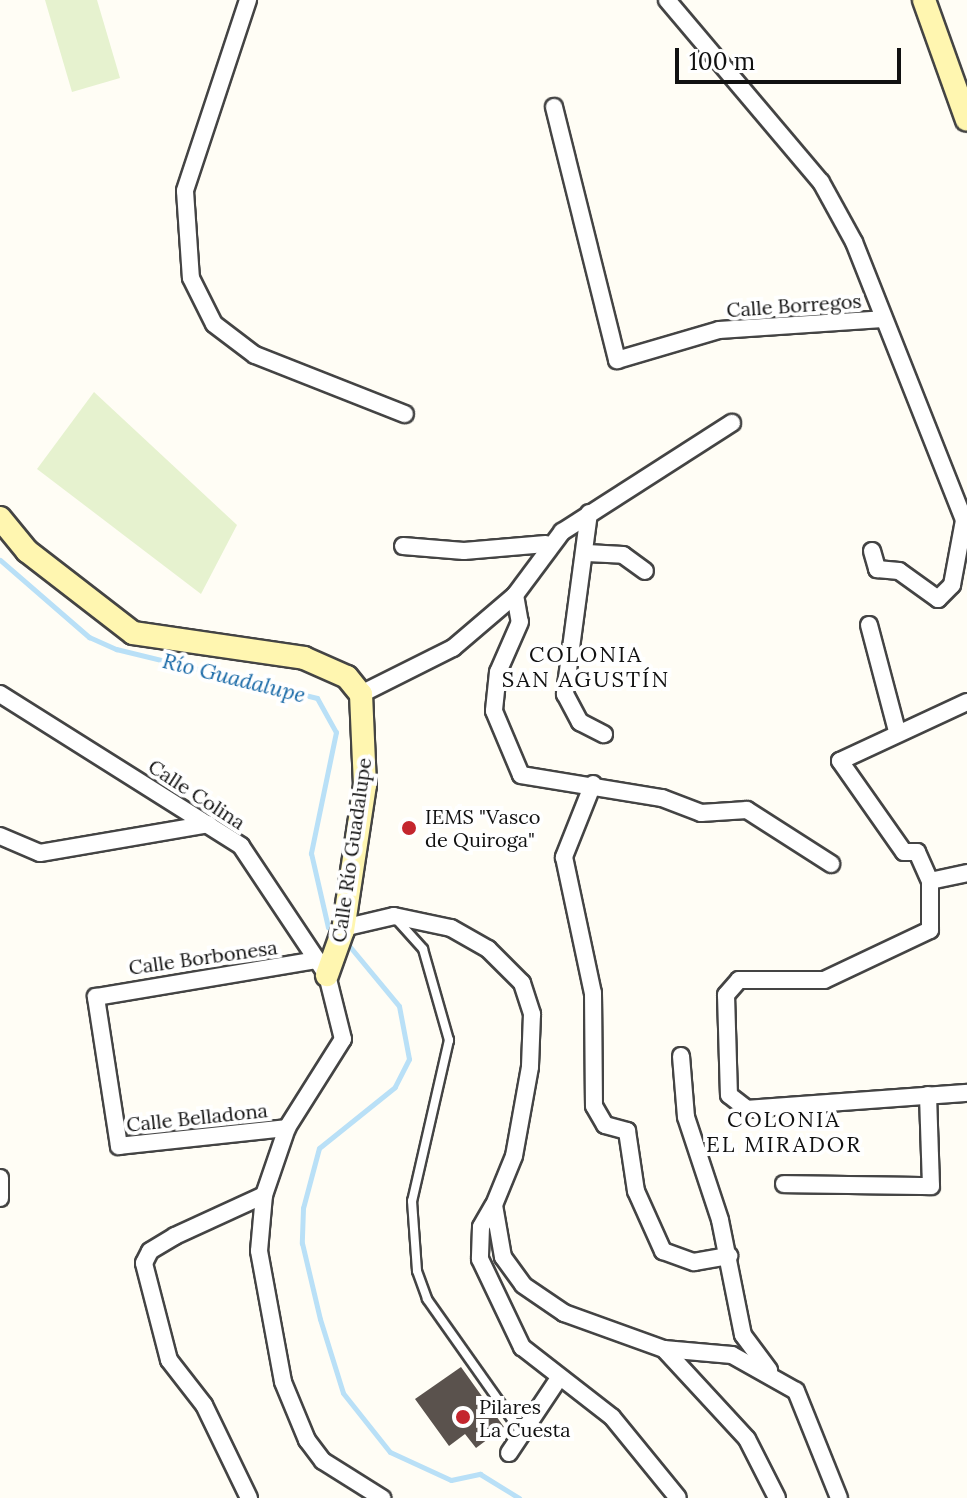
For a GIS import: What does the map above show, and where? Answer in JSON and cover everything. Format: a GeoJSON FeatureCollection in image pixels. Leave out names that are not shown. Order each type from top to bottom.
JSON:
{"type":"FeatureCollection","features":[{"type":"Feature","properties":{"kind":"street"},"geometry":{"type":"LineString","coordinates":[[248,0],[185,191],[191,278],[214,324],[255,355],[405,414]]}},
{"type":"Feature","properties":{"kind":"street"},"geometry":{"type":"LineString","coordinates":[[667,0],[821,182],[961,494],[966,524],[952,585],[938,599],[899,571],[877,569],[872,551]]}},
{"type":"Feature","properties":{"kind":"street"},"geometry":{"type":"LineString","coordinates":[[924,0],[967,120]]}},
{"type":"Feature","properties":{"kind":"street","name":"Calle Borregos"},"geometry":{"type":"LineString","coordinates":[[554,107],[617,360],[719,330],[883,319]]}},
{"type":"Feature","properties":{"kind":"street"},"geometry":{"type":"LineString","coordinates":[[0,518],[27,551],[133,633],[304,658],[347,677],[361,694],[423,668],[515,595],[546,544],[589,513],[732,423]]}},
{"type":"Feature","properties":{"kind":"street"},"geometry":{"type":"LineString","coordinates":[[589,513],[587,553],[565,694],[580,722],[604,734]]}},
{"type":"Feature","properties":{"kind":"street"},"geometry":{"type":"LineString","coordinates":[[403,546],[464,551],[546,544]]}},
{"type":"Feature","properties":{"kind":"street"},"geometry":{"type":"LineString","coordinates":[[587,553],[623,555],[645,571]]}},
{"type":"Feature","properties":{"kind":"street"},"geometry":{"type":"LineString","coordinates":[[515,595],[520,622],[498,672],[494,711],[504,748],[521,775],[593,784],[701,813],[767,816],[831,864]]}},
{"type":"Feature","properties":{"kind":"street"},"geometry":{"type":"LineString","coordinates":[[869,625],[897,731]]}},
{"type":"Feature","properties":{"kind":"street","name":"Calle Colina"},"geometry":{"type":"LineString","coordinates":[[0,694],[209,824],[264,872],[322,967]]}},
{"type":"Feature","properties":{"kind":"street","name":"Calle Río Guadalupe"},"geometry":{"type":"LineString","coordinates":[[322,967],[341,935],[365,785],[361,694]]}},
{"type":"Feature","properties":{"kind":"street"},"geometry":{"type":"LineString","coordinates":[[967,702],[897,731],[840,761],[904,852],[917,852],[930,881],[930,930],[824,980],[739,980],[726,995],[735,1104],[967,1093]]}},
{"type":"Feature","properties":{"kind":"street"},"geometry":{"type":"LineString","coordinates":[[593,784],[564,857],[593,993],[594,1106],[605,1125],[627,1131],[636,1191],[663,1251],[694,1262],[729,1256]]}},
{"type":"Feature","properties":{"kind":"street"},"geometry":{"type":"LineString","coordinates":[[0,836],[40,853],[102,848],[209,824]]}},
{"type":"Feature","properties":{"kind":"street"},"geometry":{"type":"LineString","coordinates":[[930,881],[967,873]]}},
{"type":"Feature","properties":{"kind":"street"},"geometry":{"type":"LineString","coordinates":[[341,935],[394,916],[451,928],[488,949],[522,983],[532,1014],[530,1067],[514,1156],[494,1205],[481,1227],[480,1259],[522,1347],[612,1417],[678,1498]]}},
{"type":"Feature","properties":{"kind":"street"},"geometry":{"type":"LineString","coordinates":[[322,967],[342,1019],[339,1055],[287,1128],[264,1195],[259,1251],[283,1382],[323,1461],[382,1498]]}},
{"type":"Feature","properties":{"kind":"street","name":"Calle Borbonesa"},"geometry":{"type":"LineString","coordinates":[[96,997],[322,967]]}},
{"type":"Feature","properties":{"kind":"street","name":"Calle Belladona"},"geometry":{"type":"LineString","coordinates":[[96,997],[119,1146],[287,1128]]}},
{"type":"Feature","properties":{"kind":"street"},"geometry":{"type":"LineString","coordinates":[[681,1056],[686,1117],[729,1256],[743,1335],[759,1363],[798,1395],[839,1498]]}},
{"type":"Feature","properties":{"kind":"street"},"geometry":{"type":"LineString","coordinates":[[784,1184],[931,1186],[928,1095]]}},
{"type":"Feature","properties":{"kind":"street"},"geometry":{"type":"LineString","coordinates":[[0,1178],[0,1198]]}},
{"type":"Feature","properties":{"kind":"street"},"geometry":{"type":"LineString","coordinates":[[249,1498],[204,1405],[169,1360],[144,1263],[150,1251],[175,1236],[264,1195]]}},
{"type":"Feature","properties":{"kind":"street"},"geometry":{"type":"LineString","coordinates":[[494,1205],[503,1257],[523,1285],[564,1313],[664,1349],[732,1355],[798,1395]]}},
{"type":"Feature","properties":{"kind":"street"},"geometry":{"type":"LineString","coordinates":[[664,1349],[747,1439],[777,1498]]}},
{"type":"Feature","properties":{"kind":"street"},"geometry":{"type":"LineString","coordinates":[[509,1453],[559,1378]]}},
{"type":"Feature","properties":{"kind":"lane"},"geometry":{"type":"LineString","coordinates":[[394,916],[423,949],[449,1040],[412,1201],[417,1271],[427,1299],[523,1436]]}},
{"type":"Feature","properties":{"kind":"green space"},"geometry":{"type":"Polygon","coordinates":[[[45,0],[97,0],[120,78],[72,92],[45,0]]]}},
{"type":"Feature","properties":{"kind":"green space"},"geometry":{"type":"Polygon","coordinates":[[[94,392],[237,525],[201,594],[37,469],[94,392]]]}},
{"type":"Feature","properties":{"kind":"building"},"geometry":{"type":"Polygon","coordinates":[[[461,1367],[504,1427],[476,1448],[465,1434],[449,1446],[415,1399],[461,1367]]]}},
{"type":"Feature","properties":{"kind":"waterway","name":"Río Guadalupe"},"geometry":{"type":"LineString","coordinates":[[0,560],[89,637],[116,649],[317,698],[336,732],[311,853],[328,927],[336,933]]}},
{"type":"Feature","properties":{"kind":"waterway","name":"Río Guadalupe"},"geometry":{"type":"LineString","coordinates":[[346,942],[399,1006],[409,1059],[395,1087],[319,1148],[303,1208],[302,1243],[320,1319],[343,1393],[390,1452],[451,1480],[480,1474],[519,1498]]}},
{"type":"Feature","properties":{"kind":"place","name":"IEMS \"Vasco de Quiroga\""},"geometry":{"type":"Point","coordinates":[409,828]}},
{"type":"Feature","properties":{"kind":"place","name":"Pilares La Cuesta"},"geometry":{"type":"Point","coordinates":[463,1417]}},
{"type":"Feature","properties":{"kind":"district","name":"COLONIA SAN AGUSTÍN"},"geometry":{"type":"Point","coordinates":[586,666]}},
{"type":"Feature","properties":{"kind":"district","name":"COLONIA EL MIRADOR"},"geometry":{"type":"Point","coordinates":[784,1132]}}]}
